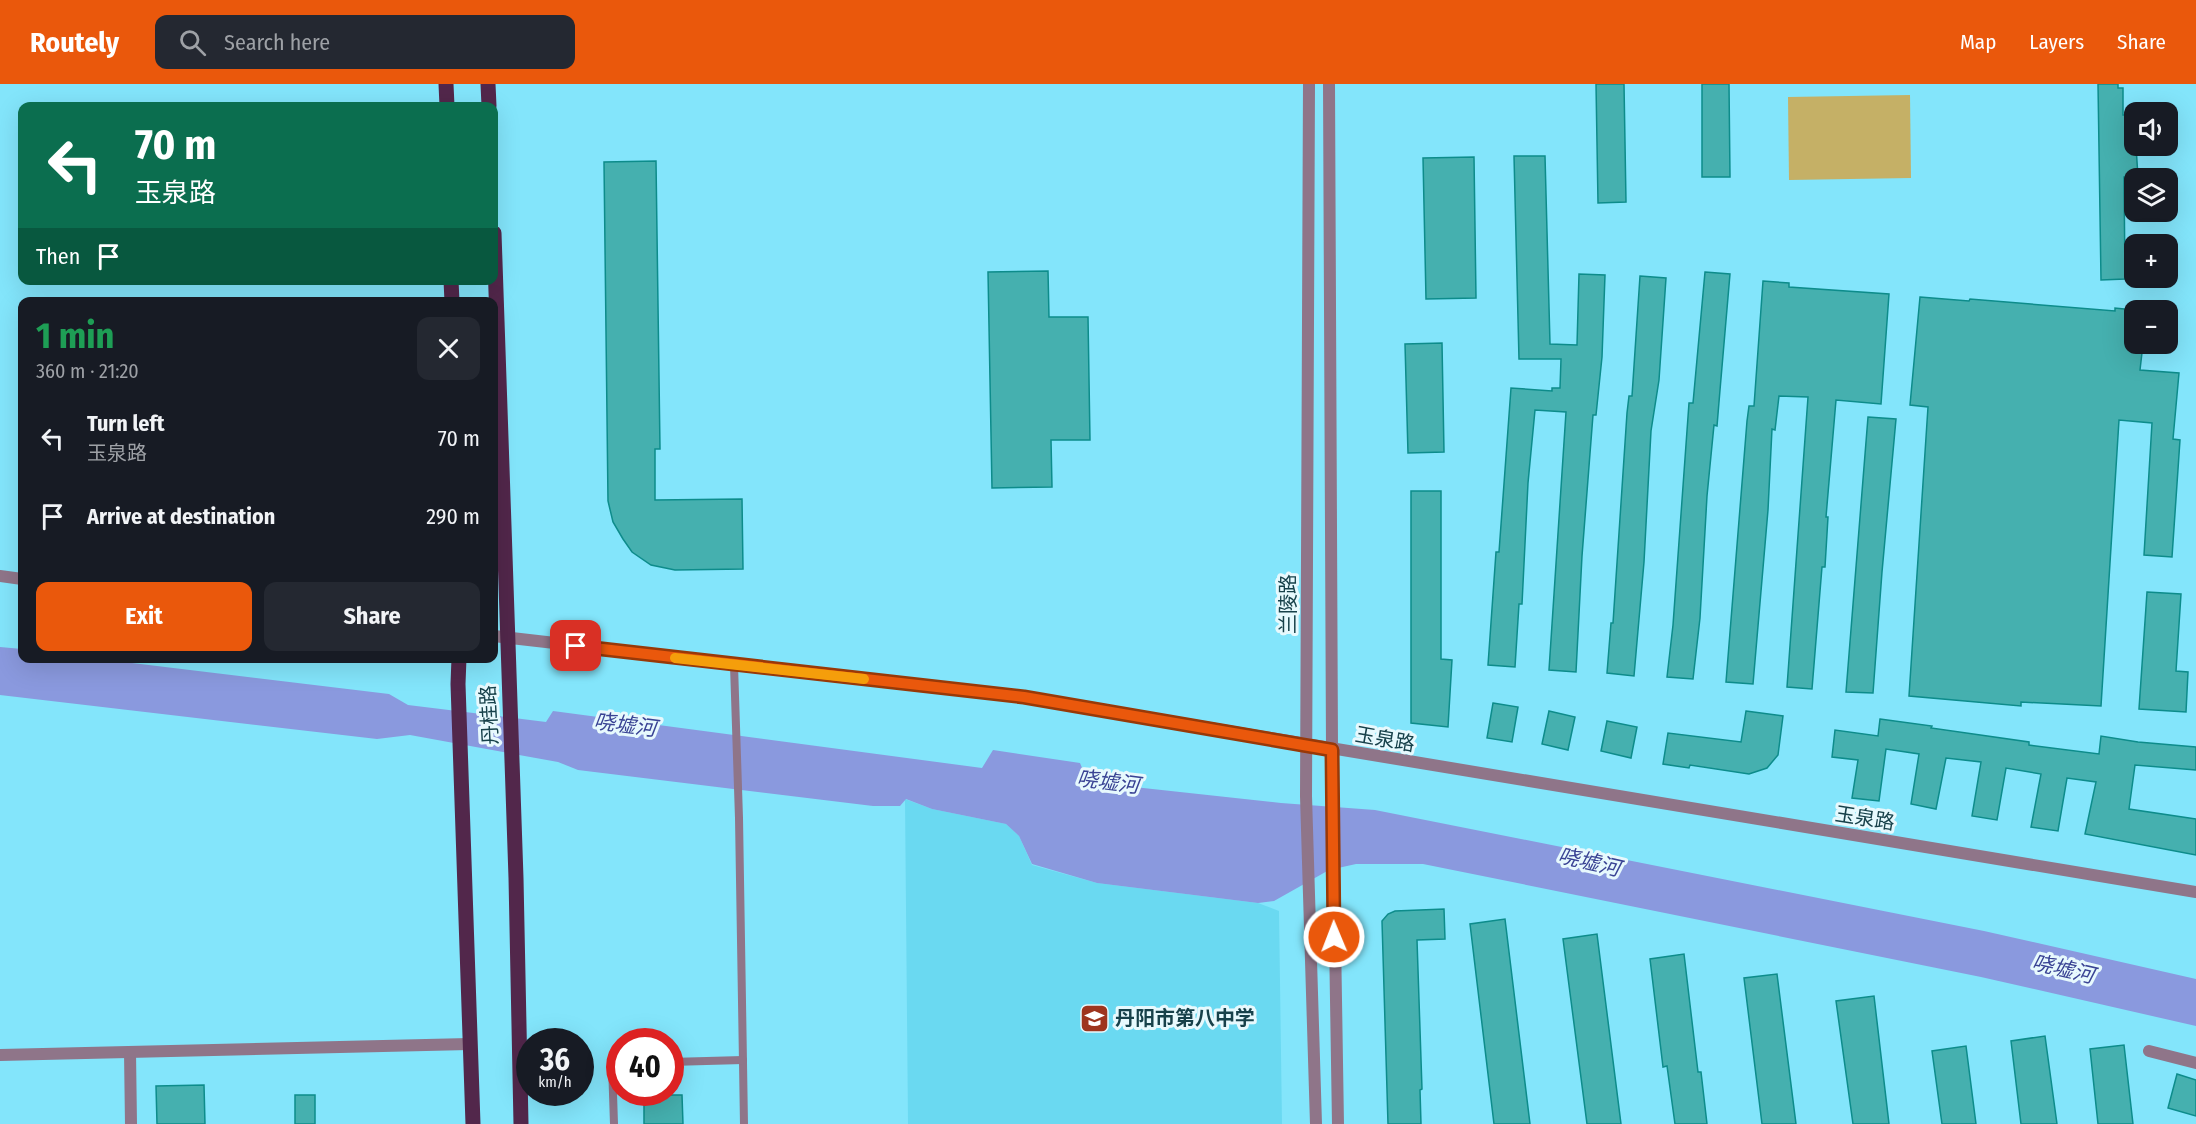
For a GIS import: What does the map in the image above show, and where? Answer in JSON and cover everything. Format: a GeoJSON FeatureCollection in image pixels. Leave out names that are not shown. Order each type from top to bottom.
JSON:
{"type":"FeatureCollection","features":[{"type":"Feature","properties":{"kind":"main road"},"geometry":{"type":"LineString","coordinates":[[446,84],[447,102]]}},
{"type":"Feature","properties":{"kind":"main road"},"geometry":{"type":"LineString","coordinates":[[488,84],[489,102]]}},
{"type":"Feature","properties":{"kind":"main road","name":"丹桂路"},"geometry":{"type":"LineString","coordinates":[[498,464],[501,637],[508,676],[516,878],[520,1124]]}},
{"type":"Feature","properties":{"kind":"main road","name":"丹桂路"},"geometry":{"type":"LineString","coordinates":[[459,663],[473,1124]]}},
{"type":"Feature","properties":{"kind":"street","name":"兰陵路"},"geometry":{"type":"LineString","coordinates":[[1309,84],[1306,796],[1311,890],[1316,1124]]}},
{"type":"Feature","properties":{"kind":"street"},"geometry":{"type":"LineString","coordinates":[[1329,84],[1332,750],[1338,1124]]}},
{"type":"Feature","properties":{"kind":"street"},"geometry":{"type":"LineString","coordinates":[[0,576],[18,578]]}},
{"type":"Feature","properties":{"kind":"street","name":"玉泉路"},"geometry":{"type":"LineString","coordinates":[[501,637],[1024,697],[2196,892]]}},
{"type":"Feature","properties":{"kind":"street"},"geometry":{"type":"LineString","coordinates":[[0,1055],[469,1044]]}},
{"type":"Feature","properties":{"kind":"street"},"geometry":{"type":"LineString","coordinates":[[130,1052],[131,1124]]}},
{"type":"Feature","properties":{"kind":"street"},"geometry":{"type":"LineString","coordinates":[[2149,1052],[2196,1063]]}},
{"type":"Feature","properties":{"kind":"lane"},"geometry":{"type":"LineString","coordinates":[[735,665],[744,1124]]}},
{"type":"Feature","properties":{"kind":"lane"},"geometry":{"type":"LineString","coordinates":[[684,1062],[742,1060]]}},
{"type":"Feature","properties":{"kind":"lane"},"geometry":{"type":"LineString","coordinates":[[613,1106],[614,1124]]}},
{"type":"Feature","properties":{"kind":"shaded area"},"geometry":{"type":"Polygon","coordinates":[[[1910,95],[1911,178],[1789,180],[1788,97],[1910,95]]]}},
{"type":"Feature","properties":{"kind":"shaded area","name":"丹阳市第八中学"},"geometry":{"type":"Polygon","coordinates":[[[905,799],[932,809],[1006,824],[1019,836],[1032,865],[1097,883],[1258,903],[1279,911],[1282,1124],[908,1124],[905,799]]]}},
{"type":"Feature","properties":{"kind":"water","name":"哓墟河"},"geometry":{"type":"Polygon","coordinates":[[[0,647],[18,649],[18,663],[132,663],[389,694],[408,705],[546,722],[553,711],[982,768],[993,750],[1080,763],[1088,782],[1281,803],[1375,810],[1984,931],[2196,979],[2196,1026],[1981,977],[1423,864],[1356,864],[1329,870],[1274,901],[1258,903],[1097,883],[1032,864],[1019,836],[1006,824],[932,809],[906,799],[900,806],[873,806],[578,770],[558,762],[410,735],[377,739],[0,695],[0,647]]]}},
{"type":"Feature","properties":{"kind":"building"},"geometry":{"type":"Polygon","coordinates":[[[1596,84],[1624,84],[1626,202],[1598,203],[1596,84]]]}},
{"type":"Feature","properties":{"kind":"building"},"geometry":{"type":"Polygon","coordinates":[[[1702,84],[1729,84],[1730,177],[1702,177],[1702,84]]]}},
{"type":"Feature","properties":{"kind":"building"},"geometry":{"type":"Polygon","coordinates":[[[2098,84],[2118,84],[2118,88],[2123,88],[2124,156],[2137,156],[2137,168],[2124,168],[2124,279],[2101,280],[2098,84]]]}},
{"type":"Feature","properties":{"kind":"building"},"geometry":{"type":"Polygon","coordinates":[[[1514,156],[1545,156],[1550,344],[1577,345],[1579,274],[1605,275],[1602,357],[1596,415],[1593,415],[1576,672],[1549,670],[1566,412],[1535,410],[1528,483],[1522,604],[1519,604],[1515,667],[1488,665],[1511,388],[1552,391],[1552,388],[1560,388],[1561,359],[1519,359],[1514,156]]]}},
{"type":"Feature","properties":{"kind":"building"},"geometry":{"type":"Polygon","coordinates":[[[1474,157],[1476,298],[1426,299],[1423,158],[1474,157]]]}},
{"type":"Feature","properties":{"kind":"building"},"geometry":{"type":"Polygon","coordinates":[[[656,161],[660,449],[655,449],[655,500],[742,499],[743,569],[675,570],[651,565],[632,552],[623,539],[613,522],[608,501],[604,162],[656,161]]]}},
{"type":"Feature","properties":{"kind":"building"},"geometry":{"type":"Polygon","coordinates":[[[1048,271],[1049,317],[1088,317],[1090,440],[1051,440],[1052,487],[992,488],[988,272],[1048,271]]]}},
{"type":"Feature","properties":{"kind":"building"},"geometry":{"type":"Polygon","coordinates":[[[1705,272],[1730,274],[1717,426],[1714,425],[1707,496],[1700,618],[1693,679],[1667,677],[1673,625],[1689,403],[1693,403],[1705,272]]]}},
{"type":"Feature","properties":{"kind":"building"},"geometry":{"type":"Polygon","coordinates":[[[1640,276],[1666,278],[1659,380],[1651,431],[1644,562],[1634,676],[1607,673],[1611,623],[1613,623],[1627,413],[1629,396],[1632,396],[1640,276]]]}},
{"type":"Feature","properties":{"kind":"building"},"geometry":{"type":"Polygon","coordinates":[[[1763,281],[1789,283],[1789,287],[1889,294],[1881,404],[1836,400],[1826,517],[1828,517],[1825,567],[1822,567],[1812,689],[1787,687],[1808,397],[1779,396],[1775,430],[1772,429],[1768,510],[1753,684],[1726,682],[1747,421],[1749,406],[1754,406],[1763,281]]]}},
{"type":"Feature","properties":{"kind":"building"},"geometry":{"type":"Polygon","coordinates":[[[1920,297],[2115,311],[2115,308],[2124,309],[2124,354],[2142,354],[2140,370],[2179,373],[2173,439],[2180,440],[2172,557],[2144,555],[2152,423],[2119,420],[2101,706],[2021,702],[2021,706],[1909,696],[1928,407],[1910,405],[1920,297]]]}},
{"type":"Feature","properties":{"kind":"building"},"geometry":{"type":"Polygon","coordinates":[[[1442,343],[1444,452],[1408,453],[1405,344],[1442,343]]]}},
{"type":"Feature","properties":{"kind":"building"},"geometry":{"type":"Polygon","coordinates":[[[1868,417],[1896,419],[1873,693],[1846,692],[1868,417]]]}},
{"type":"Feature","properties":{"kind":"building"},"geometry":{"type":"Polygon","coordinates":[[[1411,491],[1441,491],[1441,659],[1452,660],[1448,727],[1411,723],[1411,491]]]}},
{"type":"Feature","properties":{"kind":"building"},"geometry":{"type":"Polygon","coordinates":[[[2147,592],[2181,594],[2176,671],[2188,672],[2186,712],[2139,709],[2147,592]]]}},
{"type":"Feature","properties":{"kind":"building"},"geometry":{"type":"Polygon","coordinates":[[[1493,703],[1518,707],[1512,742],[1487,738],[1493,703]]]}},
{"type":"Feature","properties":{"kind":"building"},"geometry":{"type":"Polygon","coordinates":[[[1549,711],[1575,717],[1568,750],[1542,744],[1549,711]]]}},
{"type":"Feature","properties":{"kind":"building"},"geometry":{"type":"Polygon","coordinates":[[[1746,711],[1783,716],[1778,755],[1767,768],[1749,774],[1690,765],[1689,768],[1663,764],[1668,733],[1741,742],[1746,711]]]}},
{"type":"Feature","properties":{"kind":"building"},"geometry":{"type":"Polygon","coordinates":[[[1880,719],[2029,742],[2029,745],[2099,754],[2101,736],[2196,747],[2196,770],[2135,765],[2129,809],[2196,819],[2196,855],[2085,834],[2096,782],[2067,778],[2058,831],[2031,827],[2041,774],[2006,768],[1997,820],[1972,816],[1981,762],[1946,758],[1936,809],[1911,804],[1919,754],[1886,749],[1879,801],[1852,798],[1858,760],[1832,757],[1835,730],[1878,736],[1880,719]]]}},
{"type":"Feature","properties":{"kind":"building"},"geometry":{"type":"Polygon","coordinates":[[[1607,721],[1637,727],[1631,758],[1601,751],[1607,721]]]}},
{"type":"Feature","properties":{"kind":"building"},"geometry":{"type":"Polygon","coordinates":[[[1444,909],[1445,939],[1417,940],[1421,1124],[1388,1124],[1382,921],[1388,914],[1395,911],[1444,909]]]}},
{"type":"Feature","properties":{"kind":"building"},"geometry":{"type":"Polygon","coordinates":[[[1505,919],[1530,1124],[1494,1124],[1470,924],[1505,919]]]}},
{"type":"Feature","properties":{"kind":"building"},"geometry":{"type":"Polygon","coordinates":[[[1597,934],[1621,1124],[1587,1124],[1563,939],[1597,934]]]}},
{"type":"Feature","properties":{"kind":"building"},"geometry":{"type":"Polygon","coordinates":[[[1684,954],[1698,1072],[1701,1072],[1707,1124],[1675,1124],[1667,1066],[1663,1067],[1650,959],[1684,954]]]}},
{"type":"Feature","properties":{"kind":"building"},"geometry":{"type":"Polygon","coordinates":[[[1777,974],[1796,1124],[1762,1124],[1744,978],[1777,974]]]}},
{"type":"Feature","properties":{"kind":"building"},"geometry":{"type":"Polygon","coordinates":[[[1874,996],[1889,1124],[1853,1124],[1836,1001],[1874,996]]]}},
{"type":"Feature","properties":{"kind":"building"},"geometry":{"type":"Polygon","coordinates":[[[2045,1036],[2057,1124],[2021,1124],[2011,1041],[2045,1036]]]}},
{"type":"Feature","properties":{"kind":"building"},"geometry":{"type":"Polygon","coordinates":[[[2124,1045],[2133,1124],[2098,1124],[2090,1049],[2124,1045]]]}},
{"type":"Feature","properties":{"kind":"building"},"geometry":{"type":"Polygon","coordinates":[[[1966,1046],[1976,1124],[1942,1124],[1932,1051],[1966,1046]]]}},
{"type":"Feature","properties":{"kind":"building"},"geometry":{"type":"Polygon","coordinates":[[[2177,1074],[2196,1080],[2196,1116],[2168,1108],[2177,1074]]]}},
{"type":"Feature","properties":{"kind":"building"},"geometry":{"type":"Polygon","coordinates":[[[204,1085],[205,1124],[157,1124],[156,1086],[204,1085]]]}},
{"type":"Feature","properties":{"kind":"building"},"geometry":{"type":"Polygon","coordinates":[[[295,1095],[315,1095],[315,1124],[295,1124],[295,1095]]]}},
{"type":"Feature","properties":{"kind":"building"},"geometry":{"type":"Polygon","coordinates":[[[644,1106],[682,1106],[683,1124],[644,1124],[644,1106]]]}},
{"type":"Feature","properties":{"kind":"slow traffic"},"geometry":{"type":"LineString","coordinates":[[675,658],[864,679]]}},
{"type":"Feature","properties":{"kind":"place","name":"丹阳市第八中学"},"geometry":{"type":"Point","coordinates":[1094,1018]}},
{"type":"Feature","properties":{"kind":"route"},"geometry":{"type":"LineString","coordinates":[[576,646],[1024,697],[1332,750],[1334,937]]}}]}
